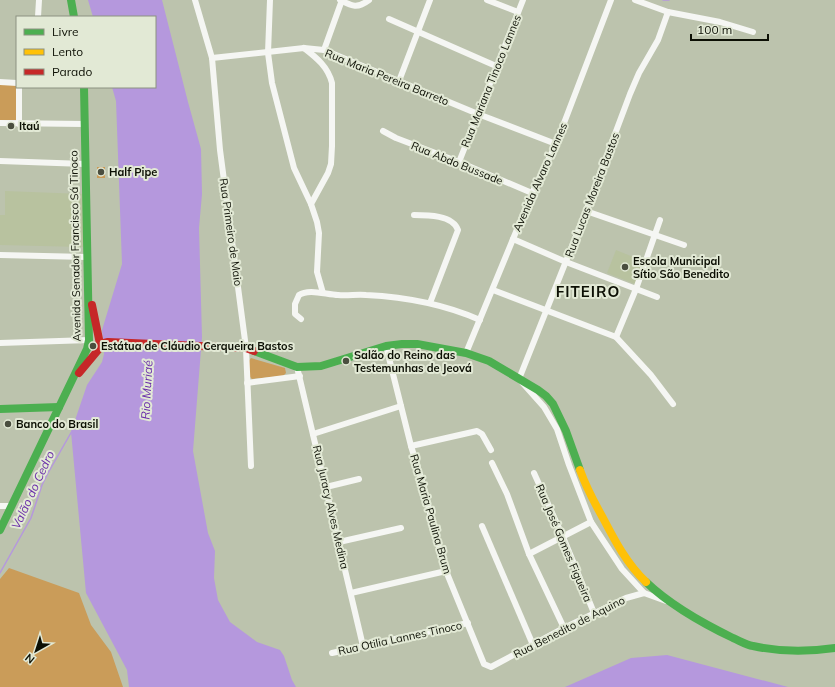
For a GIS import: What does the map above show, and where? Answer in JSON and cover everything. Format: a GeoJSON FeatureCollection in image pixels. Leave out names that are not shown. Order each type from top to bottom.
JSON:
{"type":"FeatureCollection","features":[{"type":"Feature","properties":{"kind":"street"},"geometry":{"type":"LineString","coordinates":[[38,16],[39,0]]}},
{"type":"Feature","properties":{"kind":"street"},"geometry":{"type":"LineString","coordinates":[[71,0],[74,16]]}},
{"type":"Feature","properties":{"kind":"street","name":"Rua Primeiro de Maio"},"geometry":{"type":"LineString","coordinates":[[195,0],[212,58],[220,150],[246,348],[251,466]]}},
{"type":"Feature","properties":{"kind":"street"},"geometry":{"type":"LineString","coordinates":[[270,0],[268,53],[272,83],[294,168],[311,204],[317,222],[319,233],[317,272],[323,293]]}},
{"type":"Feature","properties":{"kind":"street"},"geometry":{"type":"LineString","coordinates":[[324,50],[342,0],[356,6],[364,4],[369,0]]}},
{"type":"Feature","properties":{"kind":"street"},"geometry":{"type":"LineString","coordinates":[[399,81],[430,0]]}},
{"type":"Feature","properties":{"kind":"street"},"geometry":{"type":"LineString","coordinates":[[487,0],[518,12]]}},
{"type":"Feature","properties":{"kind":"street","name":"Rua Mariana Tinoco Lannes"},"geometry":{"type":"LineString","coordinates":[[459,162],[496,66],[524,0]]}},
{"type":"Feature","properties":{"kind":"street","name":"Avenida Alvaro Lannes"},"geometry":{"type":"LineString","coordinates":[[466,353],[532,193],[556,144],[611,0]]}},
{"type":"Feature","properties":{"kind":"street"},"geometry":{"type":"LineString","coordinates":[[635,0],[668,12],[720,22],[754,32]]}},
{"type":"Feature","properties":{"kind":"street","name":"Rua Lucas Moreira Bastos"},"geometry":{"type":"LineString","coordinates":[[519,379],[586,211],[630,94],[639,73],[658,40],[668,12]]}},
{"type":"Feature","properties":{"kind":"street"},"geometry":{"type":"LineString","coordinates":[[389,19],[496,66]]}},
{"type":"Feature","properties":{"kind":"street"},"geometry":{"type":"LineString","coordinates":[[304,48],[327,68],[331,79],[333,95],[331,164],[328,173],[311,204]]}},
{"type":"Feature","properties":{"kind":"street","name":"Rua Maria Pereira Barreto"},"geometry":{"type":"LineString","coordinates":[[212,58],[304,48],[324,50],[478,114],[556,144]]}},
{"type":"Feature","properties":{"kind":"street"},"geometry":{"type":"LineString","coordinates":[[0,82],[16,83]]}},
{"type":"Feature","properties":{"kind":"street"},"geometry":{"type":"LineString","coordinates":[[19,88],[19,124]]}},
{"type":"Feature","properties":{"kind":"street","name":"Avenida Senador Francisco Sá Tinoco"},"geometry":{"type":"LineString","coordinates":[[0,530],[87,349],[89,340],[84,88]]}},
{"type":"Feature","properties":{"kind":"street"},"geometry":{"type":"LineString","coordinates":[[0,123],[84,124]]}},
{"type":"Feature","properties":{"kind":"street","name":"Rua Abdo Bussade"},"geometry":{"type":"LineString","coordinates":[[383,131],[410,144],[459,162],[532,193]]}},
{"type":"Feature","properties":{"kind":"street"},"geometry":{"type":"LineString","coordinates":[[0,161],[85,164]]}},
{"type":"Feature","properties":{"kind":"street"},"geometry":{"type":"LineString","coordinates":[[586,211],[654,236],[684,245]]}},
{"type":"Feature","properties":{"kind":"street"},"geometry":{"type":"LineString","coordinates":[[414,215],[440,217],[454,223],[458,230],[430,303]]}},
{"type":"Feature","properties":{"kind":"street"},"geometry":{"type":"LineString","coordinates":[[616,337],[636,289],[660,220]]}},
{"type":"Feature","properties":{"kind":"street"},"geometry":{"type":"LineString","coordinates":[[513,239],[566,262],[657,297]]}},
{"type":"Feature","properties":{"kind":"street"},"geometry":{"type":"LineString","coordinates":[[0,255],[87,257]]}},
{"type":"Feature","properties":{"kind":"street"},"geometry":{"type":"LineString","coordinates":[[493,290],[616,337],[650,375],[673,404]]}},
{"type":"Feature","properties":{"kind":"street"},"geometry":{"type":"LineString","coordinates":[[302,319],[295,314],[294,309],[299,295],[306,292],[337,296],[360,294],[430,303],[451,308],[480,320]]}},
{"type":"Feature","properties":{"kind":"street"},"geometry":{"type":"LineString","coordinates":[[88,295],[104,343]]}},
{"type":"Feature","properties":{"kind":"street"},"geometry":{"type":"LineString","coordinates":[[0,343],[89,340]]}},
{"type":"Feature","properties":{"kind":"street"},"geometry":{"type":"LineString","coordinates":[[104,343],[246,348],[297,367],[321,366],[386,346],[417,344],[466,353],[489,361],[546,396],[553,404],[566,431],[585,486],[623,555],[640,577],[655,591],[708,626],[750,646],[783,651],[835,648]]}},
{"type":"Feature","properties":{"kind":"street"},"geometry":{"type":"LineString","coordinates":[[70,383],[104,343]]}},
{"type":"Feature","properties":{"kind":"street","name":"Rua Maria Paulina Brum"},"geometry":{"type":"LineString","coordinates":[[386,346],[400,406],[424,488],[434,534],[446,571],[484,664],[491,667]]}},
{"type":"Feature","properties":{"kind":"street","name":"Rua Juracy Alves Medina"},"geometry":{"type":"LineString","coordinates":[[297,367],[363,646]]}},
{"type":"Feature","properties":{"kind":"street"},"geometry":{"type":"LineString","coordinates":[[247,383],[300,376]]}},
{"type":"Feature","properties":{"kind":"street"},"geometry":{"type":"LineString","coordinates":[[519,379],[544,407],[557,429],[591,522],[622,569],[644,593],[672,603]]}},
{"type":"Feature","properties":{"kind":"street"},"geometry":{"type":"LineString","coordinates":[[313,434],[400,406]]}},
{"type":"Feature","properties":{"kind":"street"},"geometry":{"type":"LineString","coordinates":[[0,409],[59,407]]}},
{"type":"Feature","properties":{"kind":"street"},"geometry":{"type":"LineString","coordinates":[[411,446],[477,431],[482,434],[491,450]]}},
{"type":"Feature","properties":{"kind":"street"},"geometry":{"type":"LineString","coordinates":[[492,463],[507,494],[529,554],[564,628]]}},
{"type":"Feature","properties":{"kind":"street","name":"Rua José Gomes Figueira"},"geometry":{"type":"LineString","coordinates":[[534,473],[563,537],[594,613]]}},
{"type":"Feature","properties":{"kind":"street"},"geometry":{"type":"LineString","coordinates":[[326,487],[359,479]]}},
{"type":"Feature","properties":{"kind":"street"},"geometry":{"type":"LineString","coordinates":[[0,506],[12,506]]}},
{"type":"Feature","properties":{"kind":"street"},"geometry":{"type":"LineString","coordinates":[[529,554],[591,522]]}},
{"type":"Feature","properties":{"kind":"street"},"geometry":{"type":"LineString","coordinates":[[482,526],[533,644]]}},
{"type":"Feature","properties":{"kind":"street"},"geometry":{"type":"LineString","coordinates":[[339,542],[401,528]]}},
{"type":"Feature","properties":{"kind":"street"},"geometry":{"type":"LineString","coordinates":[[351,593],[446,571]]}},
{"type":"Feature","properties":{"kind":"street","name":"Rua Benedito de Aquino"},"geometry":{"type":"LineString","coordinates":[[491,667],[594,613],[626,598],[644,593]]}},
{"type":"Feature","properties":{"kind":"street","name":"Rua Otilia Lannes Tinoco"},"geometry":{"type":"LineString","coordinates":[[332,653],[468,623]]}},
{"type":"Feature","properties":{"kind":"shaded area"},"geometry":{"type":"Polygon","coordinates":[[[0,83],[16,84],[17,120],[0,120],[0,83]]]}},
{"type":"Feature","properties":{"kind":"shaded area","name":"Half Pipe"},"geometry":{"type":"Polygon","coordinates":[[[97,167],[105,167],[105,178],[97,178],[97,167]]]}},
{"type":"Feature","properties":{"kind":"shaded area"},"geometry":{"type":"Polygon","coordinates":[[[5,191],[83,194],[83,247],[0,245],[0,215],[5,215],[5,191]]]}},
{"type":"Feature","properties":{"kind":"shaded area","name":"Escola Municipal Sítio São Benedito"},"geometry":{"type":"Polygon","coordinates":[[[616,250],[643,261],[635,284],[607,273],[616,250]]]}},
{"type":"Feature","properties":{"kind":"shaded area"},"geometry":{"type":"Polygon","coordinates":[[[251,358],[285,368],[286,373],[283,376],[252,379],[250,377],[248,362],[251,358]]]}},
{"type":"Feature","properties":{"kind":"shaded area"},"geometry":{"type":"Polygon","coordinates":[[[9,568],[79,593],[91,625],[111,652],[123,687],[0,687],[0,579],[9,568]]]}},
{"type":"Feature","properties":{"kind":"water","name":"Rio Muriaé"},"geometry":{"type":"Polygon","coordinates":[[[88,0],[162,0],[201,149],[202,194],[199,228],[202,337],[193,451],[208,533],[215,551],[214,578],[218,600],[230,622],[257,642],[280,650],[284,656],[292,680],[296,687],[129,687],[127,670],[86,593],[71,432],[87,385],[102,362],[104,354],[102,330],[122,264],[116,101],[112,88],[156,88],[156,16],[93,16],[88,0]]]}},
{"type":"Feature","properties":{"kind":"water"},"geometry":{"type":"Polygon","coordinates":[[[667,655],[788,687],[565,687],[631,658],[667,655]]]}},
{"type":"Feature","properties":{"kind":"waterway"},"geometry":{"type":"LineString","coordinates":[[663,0],[669,0]]}},
{"type":"Feature","properties":{"kind":"waterway","name":"Valão do Cedro"},"geometry":{"type":"LineString","coordinates":[[0,573],[31,518],[42,485],[72,431]]}},
{"type":"Feature","properties":{"kind":"traffic: fast"},"geometry":{"type":"LineString","coordinates":[[71,0],[74,16]]}},
{"type":"Feature","properties":{"kind":"traffic: fast"},"geometry":{"type":"LineString","coordinates":[[0,530],[87,349],[89,340],[84,88]]}},
{"type":"Feature","properties":{"kind":"traffic: fast"},"geometry":{"type":"LineString","coordinates":[[254,351],[297,367],[321,366],[386,346],[402,344],[417,344],[466,353],[489,361],[538,390],[553,404],[566,431],[580,470]]}},
{"type":"Feature","properties":{"kind":"traffic: fast"},"geometry":{"type":"LineString","coordinates":[[0,409],[59,407]]}},
{"type":"Feature","properties":{"kind":"traffic: fast"},"geometry":{"type":"LineString","coordinates":[[646,582],[666,598],[699,620],[748,645],[794,651],[835,648]]}},
{"type":"Feature","properties":{"kind":"traffic: slow"},"geometry":{"type":"LineString","coordinates":[[580,470],[590,494],[617,544],[633,568],[646,582]]}},
{"type":"Feature","properties":{"kind":"traffic: jam"},"geometry":{"type":"LineString","coordinates":[[79,373],[99,349],[100,344],[92,305]]}},
{"type":"Feature","properties":{"kind":"traffic: jam"},"geometry":{"type":"LineString","coordinates":[[100,344],[108,342],[246,348],[254,351]]}},
{"type":"Feature","properties":{"kind":"place","name":"Itaú"},"geometry":{"type":"Point","coordinates":[11,126]}},
{"type":"Feature","properties":{"kind":"place","name":"Half Pipe"},"geometry":{"type":"Point","coordinates":[101,172]}},
{"type":"Feature","properties":{"kind":"place","name":"Escola Municipal Sítio São Benedito"},"geometry":{"type":"Point","coordinates":[625,267]}},
{"type":"Feature","properties":{"kind":"place","name":"Estátua de Cláudio Cerqueira Bastos"},"geometry":{"type":"Point","coordinates":[93,346]}},
{"type":"Feature","properties":{"kind":"place","name":"Salão do Reino das Testemunhas de Jeová"},"geometry":{"type":"Point","coordinates":[346,361]}},
{"type":"Feature","properties":{"kind":"place","name":"Banco do Brasil"},"geometry":{"type":"Point","coordinates":[8,424]}},
{"type":"Feature","properties":{"kind":"district","name":"FITEIRO"},"geometry":{"type":"Point","coordinates":[588,292]}}]}
